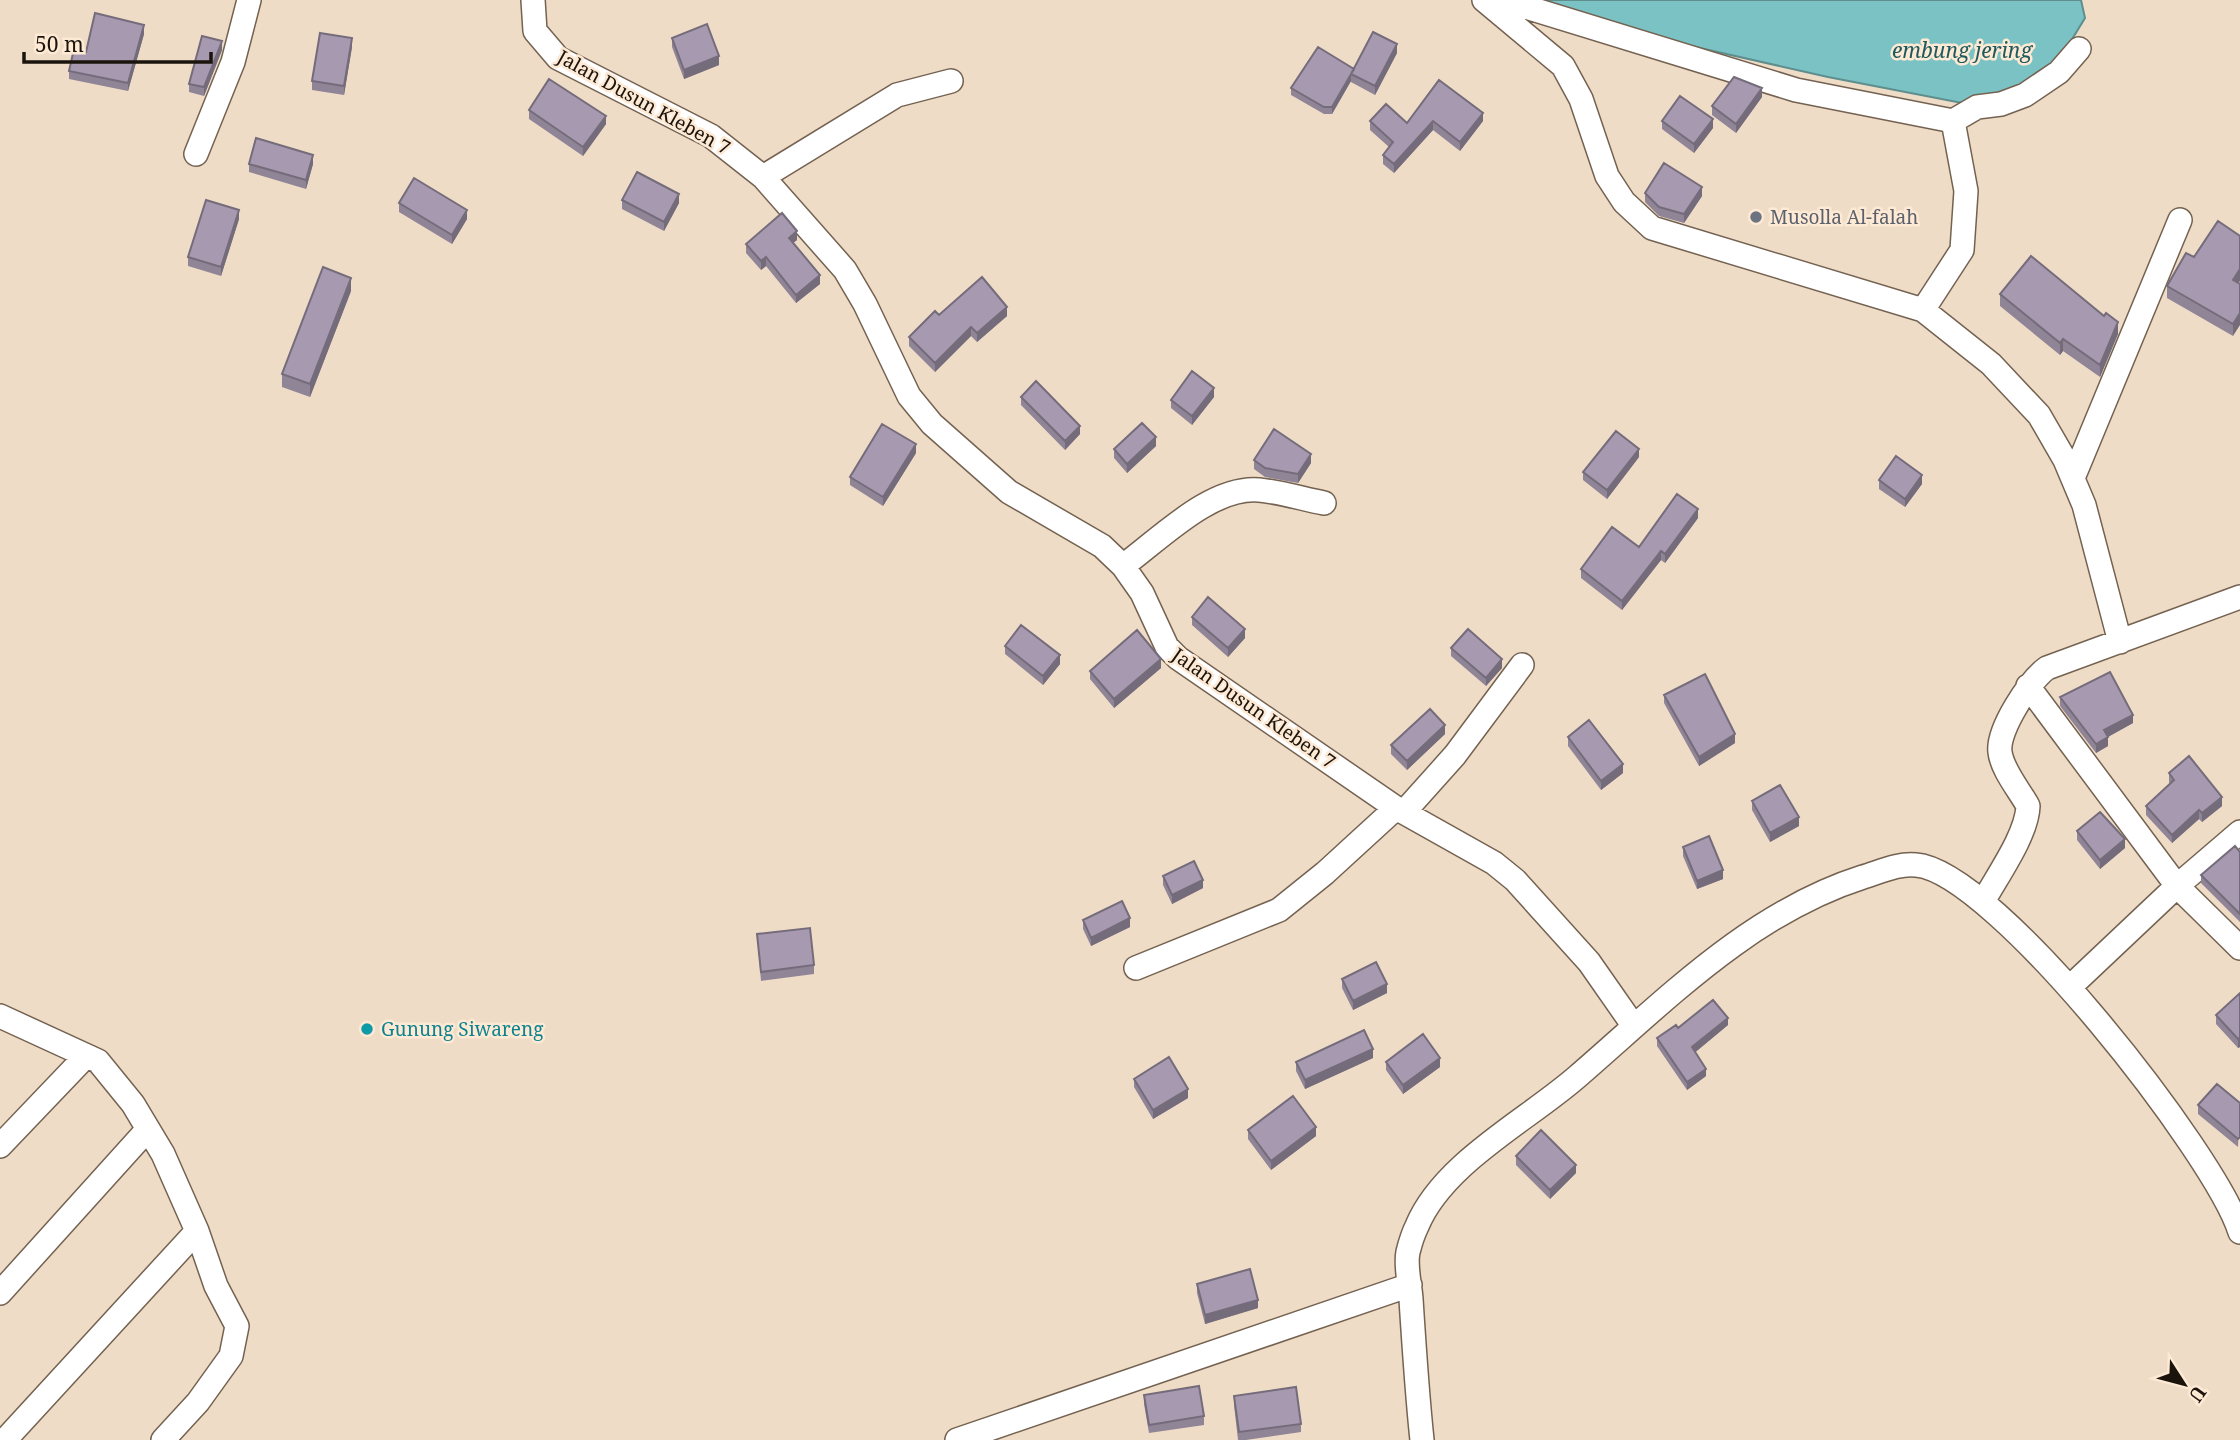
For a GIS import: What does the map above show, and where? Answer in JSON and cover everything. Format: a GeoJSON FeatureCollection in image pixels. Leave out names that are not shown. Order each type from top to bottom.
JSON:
{"type":"FeatureCollection","features":[{"type":"Feature","properties":{"kind":"street","name":"Jalan Dusun Kleben 7"},"geometry":{"type":"LineString","coordinates":[[533,0],[535,31],[558,58],[711,136],[763,177],[845,270],[865,304],[909,396],[932,424],[1009,492],[1086,534],[1123,566],[1142,593],[1167,647],[1178,658],[1400,810],[1494,863],[1515,880],[1589,962],[1633,1025]]}},
{"type":"Feature","properties":{"kind":"street"},"geometry":{"type":"LineString","coordinates":[[1484,0],[1563,66],[1581,99],[1607,176],[1624,202],[1652,228],[1923,310],[1991,364],[2039,415],[2073,478],[2084,505],[2120,642]]}},
{"type":"Feature","properties":{"kind":"street"},"geometry":{"type":"LineString","coordinates":[[1503,0],[1796,90],[1953,121],[1977,107],[2001,104],[2025,95],[2059,72],[2079,49]]}},
{"type":"Feature","properties":{"kind":"street"},"geometry":{"type":"LineString","coordinates":[[196,154],[233,62],[249,4]]}},
{"type":"Feature","properties":{"kind":"street"},"geometry":{"type":"LineString","coordinates":[[763,177],[897,95],[951,81]]}},
{"type":"Feature","properties":{"kind":"street"},"geometry":{"type":"LineString","coordinates":[[1923,310],[1962,250],[1966,191],[1953,121]]}},
{"type":"Feature","properties":{"kind":"street"},"geometry":{"type":"LineString","coordinates":[[2073,478],[2179,220]]}},
{"type":"Feature","properties":{"kind":"street"},"geometry":{"type":"LineString","coordinates":[[1123,566],[1206,503],[1237,491],[1258,490],[1324,503]]}},
{"type":"Feature","properties":{"kind":"street"},"geometry":{"type":"LineString","coordinates":[[1983,902],[2023,827],[2028,812],[2028,806],[2002,761],[1999,749],[2028,686],[2048,668],[2240,597]]}},
{"type":"Feature","properties":{"kind":"street"},"geometry":{"type":"LineString","coordinates":[[1136,968],[1279,910],[1400,810],[1455,755],[1522,664]]}},
{"type":"Feature","properties":{"kind":"street"},"geometry":{"type":"LineString","coordinates":[[2028,686],[2177,886],[2240,948]]}},
{"type":"Feature","properties":{"kind":"street"},"geometry":{"type":"LineString","coordinates":[[2070,987],[2177,886],[2240,832]]}},
{"type":"Feature","properties":{"kind":"street"},"geometry":{"type":"LineString","coordinates":[[1422,1440],[1407,1255],[1417,1225],[1430,1202],[1477,1155],[1577,1077],[1633,1025],[1738,940],[1786,912],[1850,881],[1902,865],[1919,865],[1939,871],[1983,902],[2070,987],[2155,1096],[2211,1175],[2238,1220]]}},
{"type":"Feature","properties":{"kind":"street"},"geometry":{"type":"LineString","coordinates":[[0,1016],[98,1061],[133,1104],[148,1129],[197,1231],[216,1286],[237,1326],[231,1356],[198,1402],[163,1440]]}},
{"type":"Feature","properties":{"kind":"street"},"geometry":{"type":"LineString","coordinates":[[0,1146],[86,1056]]}},
{"type":"Feature","properties":{"kind":"street"},"geometry":{"type":"LineString","coordinates":[[0,1293],[148,1129]]}},
{"type":"Feature","properties":{"kind":"street"},"geometry":{"type":"LineString","coordinates":[[5,1440],[197,1231]]}},
{"type":"Feature","properties":{"kind":"street"},"geometry":{"type":"LineString","coordinates":[[957,1440],[1410,1285]]}},
{"type":"Feature","properties":{"kind":"water","name":"embung jering"},"geometry":{"type":"Polygon","coordinates":[[[1537,0],[2081,0],[2085,18],[2055,67],[2026,88],[1962,103],[1828,77],[1660,39],[1537,0]]]}},
{"type":"Feature","properties":{"kind":"building"},"geometry":{"type":"Polygon","coordinates":[[[95,13],[144,25],[128,83],[69,71],[74,49],[86,52],[95,13]]]}},
{"type":"Feature","properties":{"kind":"building"},"geometry":{"type":"Polygon","coordinates":[[[707,24],[719,56],[684,70],[672,38],[707,24]]]}},
{"type":"Feature","properties":{"kind":"building"},"geometry":{"type":"Polygon","coordinates":[[[1373,32],[1397,44],[1375,86],[1351,74],[1373,32]]]}},
{"type":"Feature","properties":{"kind":"building"},"geometry":{"type":"Polygon","coordinates":[[[320,33],[352,38],[344,86],[312,81],[320,33]]]}},
{"type":"Feature","properties":{"kind":"building"},"geometry":{"type":"Polygon","coordinates":[[[202,36],[222,41],[204,87],[189,84],[202,36]]]}},
{"type":"Feature","properties":{"kind":"building"},"geometry":{"type":"Polygon","coordinates":[[[1318,47],[1354,69],[1332,107],[1324,107],[1291,88],[1318,47]]]}},
{"type":"Feature","properties":{"kind":"building"},"geometry":{"type":"Polygon","coordinates":[[[1734,77],[1762,88],[1736,124],[1712,106],[1734,77]]]}},
{"type":"Feature","properties":{"kind":"building"},"geometry":{"type":"Polygon","coordinates":[[[549,79],[606,116],[583,147],[529,110],[549,79]]]}},
{"type":"Feature","properties":{"kind":"building"},"geometry":{"type":"Polygon","coordinates":[[[1439,80],[1483,113],[1460,142],[1433,121],[1394,164],[1383,155],[1393,142],[1370,121],[1386,104],[1407,123],[1439,80]]]}},
{"type":"Feature","properties":{"kind":"building"},"geometry":{"type":"Polygon","coordinates":[[[1680,96],[1713,119],[1694,144],[1662,121],[1680,96]]]}},
{"type":"Feature","properties":{"kind":"building"},"geometry":{"type":"Polygon","coordinates":[[[256,138],[313,155],[306,180],[249,164],[256,138]]]}},
{"type":"Feature","properties":{"kind":"building"},"geometry":{"type":"Polygon","coordinates":[[[1664,163],[1702,187],[1684,214],[1659,207],[1645,193],[1664,163]]]}},
{"type":"Feature","properties":{"kind":"building"},"geometry":{"type":"Polygon","coordinates":[[[637,172],[679,194],[664,222],[622,200],[637,172]]]}},
{"type":"Feature","properties":{"kind":"building"},"geometry":{"type":"Polygon","coordinates":[[[414,178],[467,210],[452,235],[399,203],[414,178]]]}},
{"type":"Feature","properties":{"kind":"building"},"geometry":{"type":"Polygon","coordinates":[[[206,200],[239,210],[221,267],[188,257],[206,200]]]}},
{"type":"Feature","properties":{"kind":"building"},"geometry":{"type":"Polygon","coordinates":[[[782,213],[797,231],[789,238],[820,275],[796,295],[766,257],[761,261],[746,244],[782,213]]]}},
{"type":"Feature","properties":{"kind":"building"},"geometry":{"type":"Polygon","coordinates":[[[2218,221],[2240,236],[2240,269],[2233,280],[2240,284],[2240,313],[2233,324],[2167,286],[2186,253],[2194,257],[2218,221]]]}},
{"type":"Feature","properties":{"kind":"building"},"geometry":{"type":"Polygon","coordinates":[[[2031,256],[2104,316],[2106,313],[2118,322],[2100,365],[2063,339],[2060,343],[2000,294],[2031,256]]]}},
{"type":"Feature","properties":{"kind":"building"},"geometry":{"type":"Polygon","coordinates":[[[323,267],[351,278],[310,384],[282,374],[323,267]]]}},
{"type":"Feature","properties":{"kind":"building"},"geometry":{"type":"Polygon","coordinates":[[[982,277],[1007,307],[977,333],[971,327],[935,363],[909,337],[935,311],[939,315],[982,277]]]}},
{"type":"Feature","properties":{"kind":"building"},"geometry":{"type":"Polygon","coordinates":[[[1192,371],[1214,388],[1192,416],[1171,400],[1192,371]]]}},
{"type":"Feature","properties":{"kind":"building"},"geometry":{"type":"Polygon","coordinates":[[[1036,381],[1080,426],[1065,441],[1021,397],[1036,381]]]}},
{"type":"Feature","properties":{"kind":"building"},"geometry":{"type":"Polygon","coordinates":[[[1142,423],[1156,437],[1127,464],[1114,449],[1142,423]]]}},
{"type":"Feature","properties":{"kind":"building"},"geometry":{"type":"Polygon","coordinates":[[[882,424],[916,444],[883,497],[850,477],[882,424]]]}},
{"type":"Feature","properties":{"kind":"building"},"geometry":{"type":"Polygon","coordinates":[[[1274,429],[1311,454],[1298,474],[1265,468],[1254,460],[1274,429]]]}},
{"type":"Feature","properties":{"kind":"building"},"geometry":{"type":"Polygon","coordinates":[[[1616,431],[1639,449],[1607,490],[1583,472],[1616,431]]]}},
{"type":"Feature","properties":{"kind":"building"},"geometry":{"type":"Polygon","coordinates":[[[1896,456],[1922,475],[1905,499],[1879,480],[1896,456]]]}},
{"type":"Feature","properties":{"kind":"building"},"geometry":{"type":"Polygon","coordinates":[[[1677,494],[1698,509],[1665,554],[1661,551],[1622,601],[1581,569],[1612,527],[1639,547],[1677,494]]]}},
{"type":"Feature","properties":{"kind":"building"},"geometry":{"type":"Polygon","coordinates":[[[1208,597],[1245,629],[1228,648],[1192,617],[1208,597]]]}},
{"type":"Feature","properties":{"kind":"building"},"geometry":{"type":"Polygon","coordinates":[[[1021,625],[1060,655],[1043,676],[1005,646],[1021,625]]]}},
{"type":"Feature","properties":{"kind":"building"},"geometry":{"type":"Polygon","coordinates":[[[1468,629],[1502,659],[1486,678],[1451,648],[1468,629]]]}},
{"type":"Feature","properties":{"kind":"building"},"geometry":{"type":"Polygon","coordinates":[[[1137,630],[1161,659],[1114,699],[1090,671],[1137,630]]]}},
{"type":"Feature","properties":{"kind":"building"},"geometry":{"type":"Polygon","coordinates":[[[2110,672],[2133,715],[2104,730],[2108,737],[2096,744],[2060,697],[2110,672]]]}},
{"type":"Feature","properties":{"kind":"building"},"geometry":{"type":"Polygon","coordinates":[[[1705,674],[1735,734],[1699,757],[1664,695],[1705,674]]]}},
{"type":"Feature","properties":{"kind":"building"},"geometry":{"type":"Polygon","coordinates":[[[1430,709],[1445,725],[1407,761],[1391,745],[1430,709]]]}},
{"type":"Feature","properties":{"kind":"building"},"geometry":{"type":"Polygon","coordinates":[[[1589,720],[1623,764],[1601,781],[1568,737],[1589,720]]]}},
{"type":"Feature","properties":{"kind":"building"},"geometry":{"type":"Polygon","coordinates":[[[2189,756],[2222,797],[2202,813],[2199,810],[2172,835],[2146,806],[2174,780],[2169,773],[2189,756]]]}},
{"type":"Feature","properties":{"kind":"building"},"geometry":{"type":"Polygon","coordinates":[[[1780,785],[1799,817],[1770,833],[1752,801],[1780,785]]]}},
{"type":"Feature","properties":{"kind":"building"},"geometry":{"type":"Polygon","coordinates":[[[2100,812],[2125,839],[2100,860],[2077,831],[2100,812]]]}},
{"type":"Feature","properties":{"kind":"building"},"geometry":{"type":"Polygon","coordinates":[[[1709,836],[1723,870],[1697,881],[1683,847],[1709,836]]]}},
{"type":"Feature","properties":{"kind":"building"},"geometry":{"type":"Polygon","coordinates":[[[2235,846],[2240,852],[2240,914],[2201,875],[2235,846]]]}},
{"type":"Feature","properties":{"kind":"building"},"geometry":{"type":"Polygon","coordinates":[[[1194,861],[1203,880],[1172,895],[1163,876],[1194,861]]]}},
{"type":"Feature","properties":{"kind":"building"},"geometry":{"type":"Polygon","coordinates":[[[1122,901],[1130,918],[1091,938],[1083,920],[1122,901]]]}},
{"type":"Feature","properties":{"kind":"building"},"geometry":{"type":"Polygon","coordinates":[[[810,928],[814,965],[761,972],[757,934],[810,928]]]}},
{"type":"Feature","properties":{"kind":"building"},"geometry":{"type":"Polygon","coordinates":[[[1376,962],[1387,984],[1353,1001],[1342,979],[1376,962]]]}},
{"type":"Feature","properties":{"kind":"building"},"geometry":{"type":"Polygon","coordinates":[[[2240,993],[2240,1038],[2238,1039],[2216,1015],[2240,993]]]}},
{"type":"Feature","properties":{"kind":"building"},"geometry":{"type":"Polygon","coordinates":[[[1713,1000],[1728,1018],[1692,1047],[1706,1069],[1687,1082],[1657,1038],[1676,1025],[1678,1028],[1713,1000]]]}},
{"type":"Feature","properties":{"kind":"building"},"geometry":{"type":"Polygon","coordinates":[[[1364,1030],[1373,1049],[1305,1080],[1296,1062],[1364,1030]]]}},
{"type":"Feature","properties":{"kind":"building"},"geometry":{"type":"Polygon","coordinates":[[[1423,1034],[1440,1058],[1403,1085],[1386,1062],[1423,1034]]]}},
{"type":"Feature","properties":{"kind":"building"},"geometry":{"type":"Polygon","coordinates":[[[1169,1057],[1188,1089],[1153,1110],[1134,1079],[1169,1057]]]}},
{"type":"Feature","properties":{"kind":"building"},"geometry":{"type":"Polygon","coordinates":[[[2217,1084],[2240,1103],[2238,1139],[2198,1105],[2217,1084]]]}},
{"type":"Feature","properties":{"kind":"building"},"geometry":{"type":"Polygon","coordinates":[[[1293,1096],[1316,1127],[1271,1161],[1248,1130],[1293,1096]]]}},
{"type":"Feature","properties":{"kind":"building"},"geometry":{"type":"Polygon","coordinates":[[[1541,1130],[1576,1165],[1550,1190],[1516,1156],[1541,1130]]]}},
{"type":"Feature","properties":{"kind":"building"},"geometry":{"type":"Polygon","coordinates":[[[1250,1269],[1258,1300],[1205,1315],[1197,1284],[1250,1269]]]}},
{"type":"Feature","properties":{"kind":"building"},"geometry":{"type":"Polygon","coordinates":[[[1199,1386],[1204,1416],[1149,1425],[1144,1395],[1199,1386]]]}},
{"type":"Feature","properties":{"kind":"building"},"geometry":{"type":"Polygon","coordinates":[[[1296,1387],[1301,1424],[1239,1432],[1234,1396],[1296,1387]]]}},
{"type":"Feature","properties":{"kind":"place","name":"Musolla Al-falah"},"geometry":{"type":"Point","coordinates":[1756,217]}},
{"type":"Feature","properties":{"kind":"place","name":"Gunung Siwareng"},"geometry":{"type":"Point","coordinates":[367,1029]}}]}
